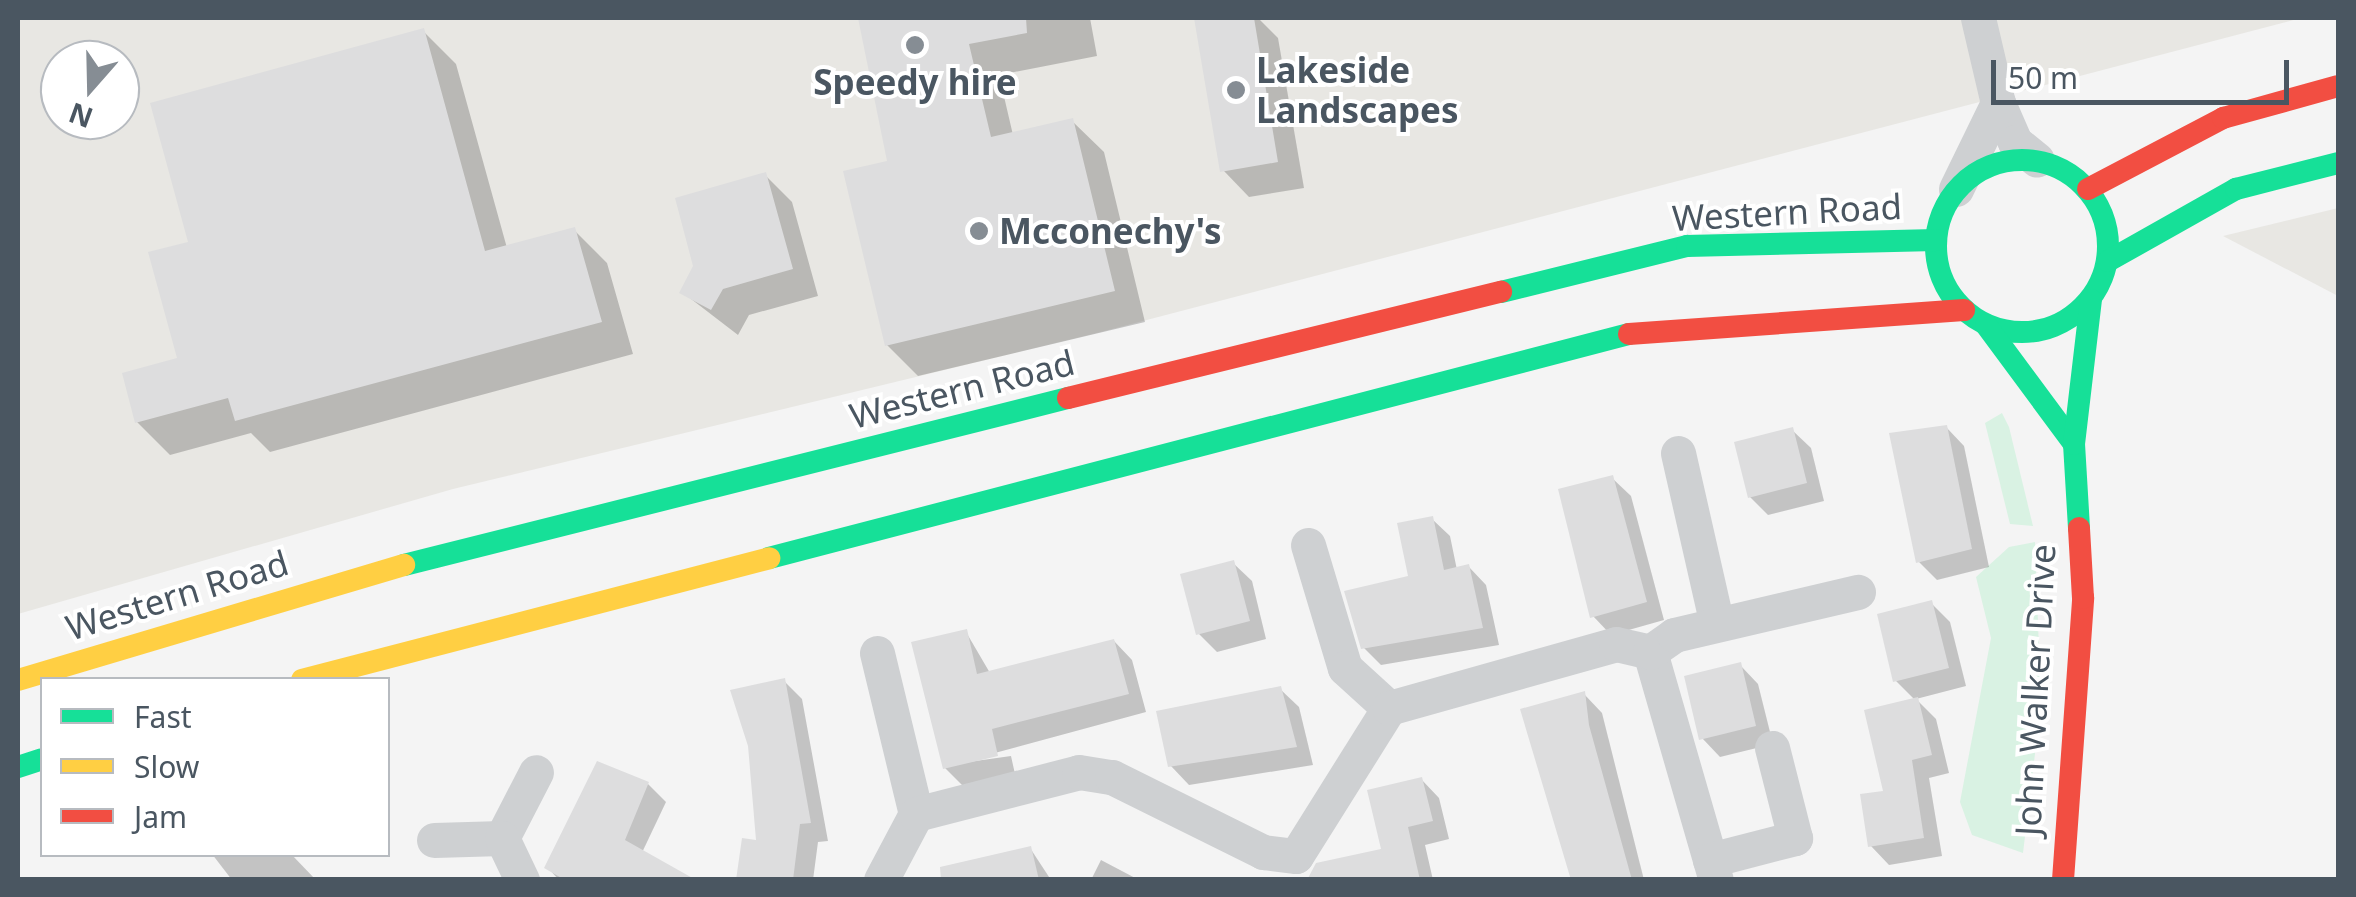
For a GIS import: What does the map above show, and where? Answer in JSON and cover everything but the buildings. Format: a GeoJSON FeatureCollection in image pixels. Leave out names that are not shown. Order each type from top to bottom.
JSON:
{"type":"FeatureCollection","features":[{"type":"Feature","properties":{"kind":"main road"},"geometry":{"type":"LineString","coordinates":[[2088,189],[2223,118],[2338,86]]}},
{"type":"Feature","properties":{"kind":"main road"},"geometry":{"type":"LineString","coordinates":[[1956,189],[2007,160],[2037,160],[2088,189],[2109,235],[2108,261],[2091,300]]}},
{"type":"Feature","properties":{"kind":"main road"},"geometry":{"type":"LineString","coordinates":[[2108,261],[2236,189],[2338,163]]}},
{"type":"Feature","properties":{"kind":"main road","name":"Western Road"},"geometry":{"type":"LineString","coordinates":[[1956,189],[1936,240],[1948,290],[1964,310],[1986,325],[2042,330],[2091,300]]}},
{"type":"Feature","properties":{"kind":"main road","name":"Western Road"},"geometry":{"type":"LineString","coordinates":[[18,680],[460,548],[1243,365],[1686,246],[1936,240]]}},
{"type":"Feature","properties":{"kind":"main road","name":"John Walker Drive"},"geometry":{"type":"LineString","coordinates":[[2063,880],[2083,598],[2074,444],[2091,300]]}},
{"type":"Feature","properties":{"kind":"main road"},"geometry":{"type":"LineString","coordinates":[[313,677],[1260,418],[1645,330],[1964,310]]}},
{"type":"Feature","properties":{"kind":"main road"},"geometry":{"type":"LineString","coordinates":[[1986,325],[2074,444]]}},
{"type":"Feature","properties":{"kind":"street"},"geometry":{"type":"LineString","coordinates":[[1978,18],[1998,102],[2015,142],[2037,160]]}},
{"type":"Feature","properties":{"kind":"street"},"geometry":{"type":"LineString","coordinates":[[1956,189],[1998,102]]}},
{"type":"Feature","properties":{"kind":"street"},"geometry":{"type":"LineString","coordinates":[[1678,454],[1717,624]]}},
{"type":"Feature","properties":{"kind":"street"},"geometry":{"type":"LineString","coordinates":[[1308,545],[1345,668],[1390,708]]}},
{"type":"Feature","properties":{"kind":"street"},"geometry":{"type":"LineString","coordinates":[[916,814],[1079,772],[1112,777],[1263,852],[1296,856],[1312,864],[1390,708],[1616,644],[1650,652],[1717,624],[1858,592]]}},
{"type":"Feature","properties":{"kind":"street"},"geometry":{"type":"LineString","coordinates":[[1650,652],[1713,870],[1795,838],[1772,748]]}},
{"type":"Feature","properties":{"kind":"street"},"geometry":{"type":"LineString","coordinates":[[877,653],[916,814],[880,880]]}},
{"type":"Feature","properties":{"kind":"street"},"geometry":{"type":"LineString","coordinates":[[502,838],[536,772]]}},
{"type":"Feature","properties":{"kind":"street"},"geometry":{"type":"LineString","coordinates":[[434,840],[502,838]]}},
{"type":"Feature","properties":{"kind":"street"},"geometry":{"type":"LineString","coordinates":[[502,838],[522,880]]}},
{"type":"Feature","properties":{"kind":"shaded area"},"geometry":{"type":"Polygon","coordinates":[[[18,18],[2301,18],[1097,333],[453,489],[18,614],[18,18]]]}},
{"type":"Feature","properties":{"kind":"shaded area"},"geometry":{"type":"Polygon","coordinates":[[[2338,208],[2338,296],[2223,236],[2338,208]]]}},
{"type":"Feature","properties":{"kind":"green space"},"geometry":{"type":"Polygon","coordinates":[[[2002,413],[2009,427],[2033,526],[2010,524],[1985,423],[2002,413]]]}},
{"type":"Feature","properties":{"kind":"green space"},"geometry":{"type":"Polygon","coordinates":[[[2035,542],[2041,704],[2023,853],[1972,835],[1960,802],[1991,638],[1976,577],[2009,547],[2035,542]]]}},
{"type":"Feature","properties":{"kind":"traffic: fast"},"geometry":{"type":"LineString","coordinates":[[2022,160],[2055,166],[2083,185],[2102,213],[2108,246],[2102,279],[2083,307],[2055,326],[2022,332],[1989,326],[1961,307],[1942,279],[1936,246],[1942,213],[1961,185],[1989,166],[2022,160]]}},
{"type":"Feature","properties":{"kind":"traffic: fast"},"geometry":{"type":"LineString","coordinates":[[2108,261],[2236,189],[2338,163]]}},
{"type":"Feature","properties":{"kind":"traffic: fast"},"geometry":{"type":"LineString","coordinates":[[1501,292],[1687,246],[1936,240]]}},
{"type":"Feature","properties":{"kind":"traffic: fast"},"geometry":{"type":"LineString","coordinates":[[2079,528],[2074,444],[2091,300]]}},
{"type":"Feature","properties":{"kind":"traffic: fast"},"geometry":{"type":"LineString","coordinates":[[1986,325],[2074,444]]}},
{"type":"Feature","properties":{"kind":"traffic: fast"},"geometry":{"type":"LineString","coordinates":[[769,558],[1629,334]]}},
{"type":"Feature","properties":{"kind":"traffic: fast"},"geometry":{"type":"LineString","coordinates":[[404,565],[1068,398]]}},
{"type":"Feature","properties":{"kind":"traffic: fast"},"geometry":{"type":"LineString","coordinates":[[18,767],[40,760]]}},
{"type":"Feature","properties":{"kind":"traffic: slow"},"geometry":{"type":"LineString","coordinates":[[313,677],[769,558]]}},
{"type":"Feature","properties":{"kind":"traffic: slow"},"geometry":{"type":"LineString","coordinates":[[18,680],[404,565]]}},
{"type":"Feature","properties":{"kind":"traffic: jam"},"geometry":{"type":"LineString","coordinates":[[2088,189],[2223,118],[2338,86]]}},
{"type":"Feature","properties":{"kind":"traffic: jam"},"geometry":{"type":"LineString","coordinates":[[1068,398],[1501,292]]}},
{"type":"Feature","properties":{"kind":"traffic: jam"},"geometry":{"type":"LineString","coordinates":[[1629,334],[1964,310]]}},
{"type":"Feature","properties":{"kind":"traffic: jam"},"geometry":{"type":"LineString","coordinates":[[2063,880],[2083,598],[2079,528]]}},
{"type":"Feature","properties":{"kind":"place","name":"Speedy hire"},"geometry":{"type":"Point","coordinates":[915,45]}},
{"type":"Feature","properties":{"kind":"place","name":"Lakeside Landscapes"},"geometry":{"type":"Point","coordinates":[1236,90]}},
{"type":"Feature","properties":{"kind":"place","name":"Mcconechy's"},"geometry":{"type":"Point","coordinates":[979,231]}}]}
